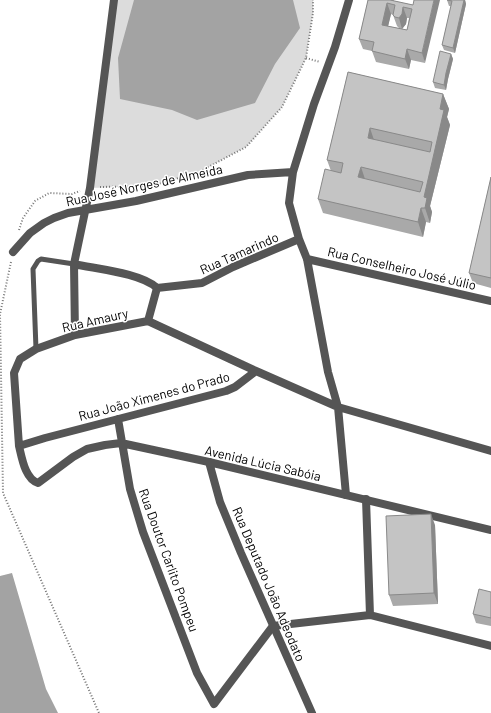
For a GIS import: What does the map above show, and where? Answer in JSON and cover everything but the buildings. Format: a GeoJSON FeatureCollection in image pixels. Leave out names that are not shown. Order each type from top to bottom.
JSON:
{"type":"FeatureCollection","features":[{"type":"Feature","properties":{"kind":"street"},"geometry":{"type":"LineString","coordinates":[[75,335],[74,264],[90,188],[114,0]]}},
{"type":"Feature","properties":{"kind":"street"},"geometry":{"type":"LineString","coordinates":[[346,495],[338,407],[328,372],[307,259],[299,239],[289,203],[293,172],[349,0]]}},
{"type":"Feature","properties":{"kind":"street","name":"Rua José Norges de Almeida"},"geometry":{"type":"LineString","coordinates":[[13,252],[30,233],[44,223],[68,213],[136,201],[248,175],[293,172]]}},
{"type":"Feature","properties":{"kind":"street","name":"Rua Tamarindo"},"geometry":{"type":"LineString","coordinates":[[157,288],[202,283],[233,267],[299,239]]}},
{"type":"Feature","properties":{"kind":"street","name":"Rua Conselheiro José Júlio"},"geometry":{"type":"LineString","coordinates":[[307,259],[491,301]]}},
{"type":"Feature","properties":{"kind":"street"},"geometry":{"type":"LineString","coordinates":[[74,264],[139,277],[152,283],[157,288],[148,321]]}},
{"type":"Feature","properties":{"kind":"street","name":"Rua Amaury"},"geometry":{"type":"LineString","coordinates":[[19,446],[14,373],[20,359],[36,348],[75,335],[148,321],[256,371]]}},
{"type":"Feature","properties":{"kind":"street"},"geometry":{"type":"LineString","coordinates":[[256,371],[338,407],[491,451]]}},
{"type":"Feature","properties":{"kind":"street","name":"Rua João Ximenes do Prado"},"geometry":{"type":"LineString","coordinates":[[19,446],[226,391],[236,387],[256,371]]}},
{"type":"Feature","properties":{"kind":"street","name":"Rua Doutor Carlito Pompeu"},"geometry":{"type":"LineString","coordinates":[[118,419],[130,488],[143,532],[197,673],[214,704],[273,626]]}},
{"type":"Feature","properties":{"kind":"street","name":"Avenida Lúcia Sabóia"},"geometry":{"type":"LineString","coordinates":[[19,446],[22,460],[30,478],[38,483],[73,457],[87,449],[121,443],[209,462],[491,530]]}},
{"type":"Feature","properties":{"kind":"street","name":"Rua Deputado João Adeodato"},"geometry":{"type":"LineString","coordinates":[[209,462],[220,502],[312,713]]}},
{"type":"Feature","properties":{"kind":"street"},"geometry":{"type":"LineString","coordinates":[[366,499],[370,615]]}},
{"type":"Feature","properties":{"kind":"street"},"geometry":{"type":"LineString","coordinates":[[273,626],[370,615],[491,646]]}},
{"type":"Feature","properties":{"kind":"lane"},"geometry":{"type":"LineString","coordinates":[[36,348],[34,265],[42,259],[74,264]]}},
{"type":"Feature","properties":{"kind":"path"},"geometry":{"type":"LineString","coordinates":[[19,231],[23,218],[35,201],[49,193],[72,194],[90,188],[151,186],[199,172],[246,147],[282,107],[306,58],[314,13],[313,0]]}},
{"type":"Feature","properties":{"kind":"path"},"geometry":{"type":"LineString","coordinates":[[306,58],[329,64]]}},
{"type":"Feature","properties":{"kind":"shaded area"},"geometry":{"type":"Polygon","coordinates":[[[114,0],[313,0],[313,13],[306,58],[282,107],[246,147],[199,172],[151,186],[90,188],[114,0]]]}},
{"type":"Feature","properties":{"kind":"shaded area"},"geometry":{"type":"Polygon","coordinates":[[[134,0],[293,0],[300,28],[275,64],[255,103],[197,120],[172,110],[120,99],[118,58],[134,0]]]}},
{"type":"Feature","properties":{"kind":"shaded area"},"geometry":{"type":"Polygon","coordinates":[[[12,573],[46,689],[58,713],[0,713],[0,576],[12,573]]]}}]}
